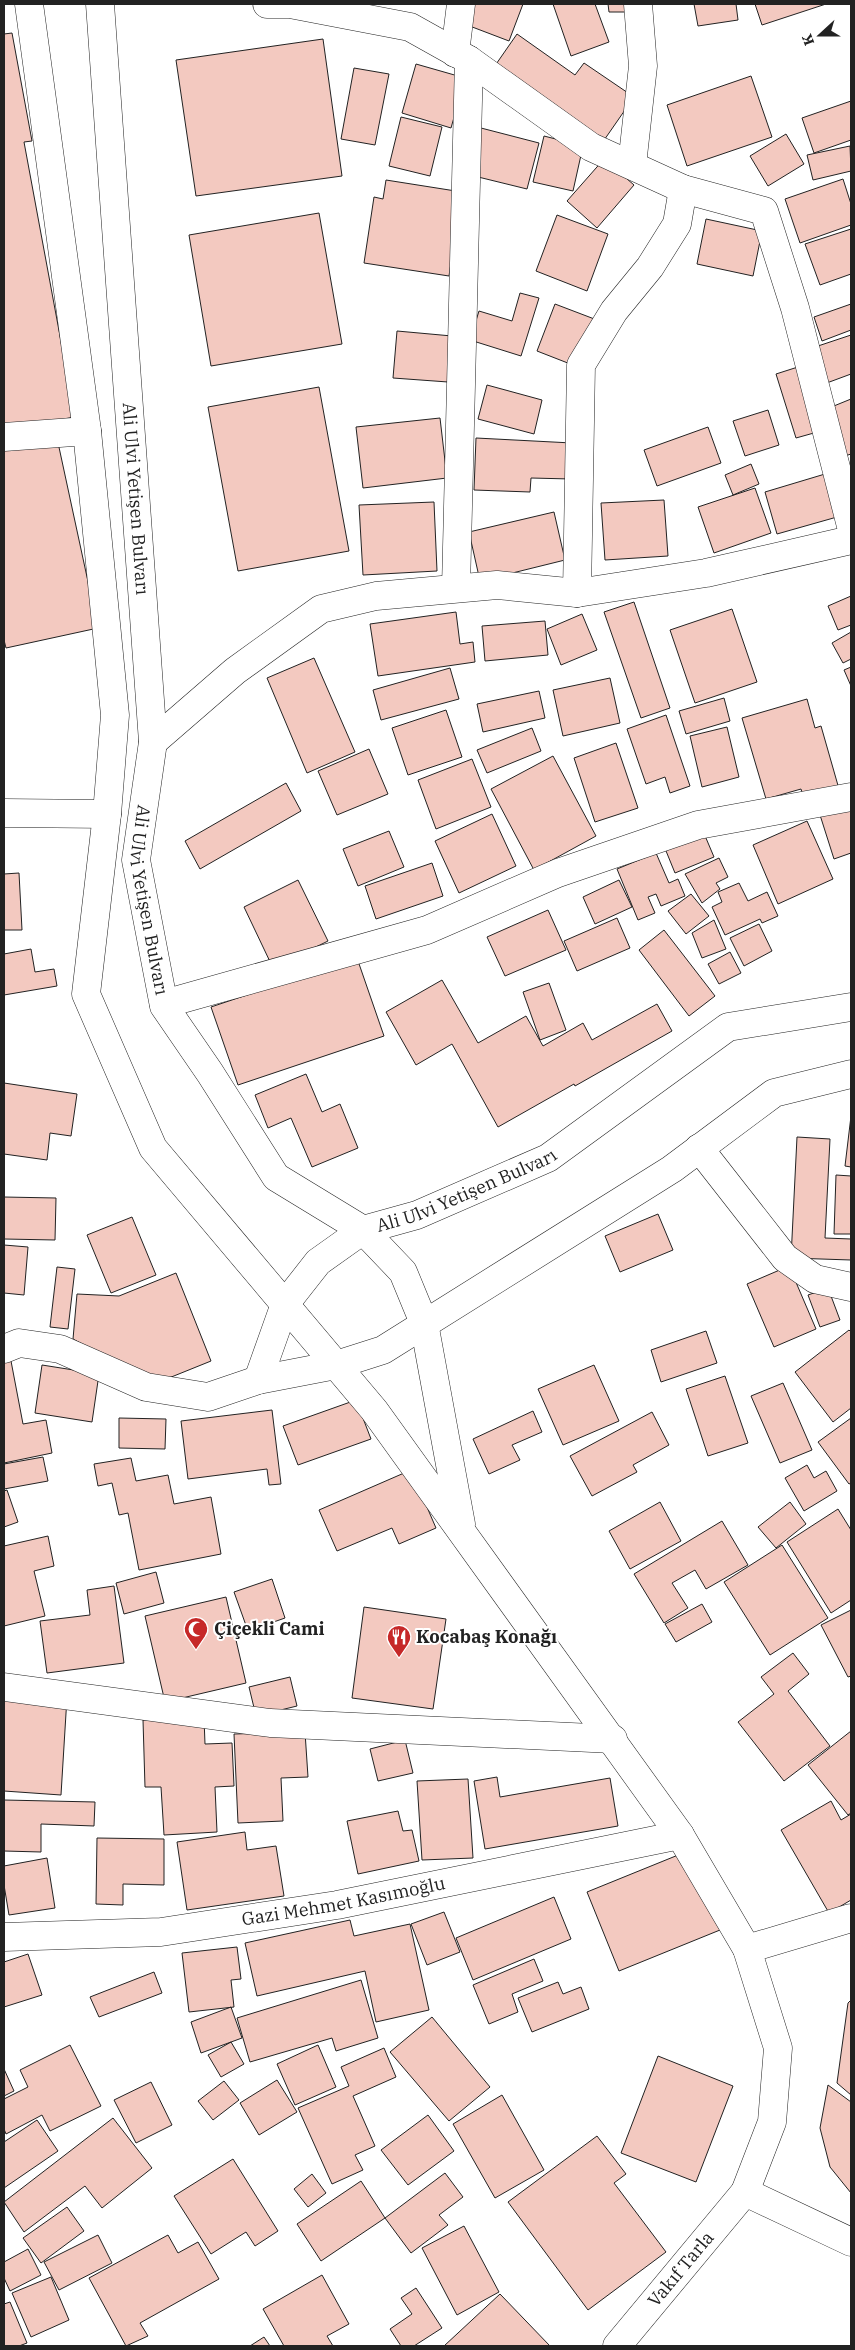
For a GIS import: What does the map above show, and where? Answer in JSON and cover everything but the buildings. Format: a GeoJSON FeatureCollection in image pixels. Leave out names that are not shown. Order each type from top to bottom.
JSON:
{"type":"FeatureCollection","features":[{"type":"Feature","properties":{"kind":"street"},"geometry":{"type":"LineString","coordinates":[[29,4],[87,431],[115,715],[107,814],[86,994],[153,1148],[336,1365]]}},
{"type":"Feature","properties":{"kind":"street","name":"Ali Ulvi Yetişen Bulvarı"},"geometry":{"type":"LineString","coordinates":[[100,4],[153,742],[136,860],[164,1004],[276,1178],[363,1230],[416,1215],[548,1158],[728,1027],[851,1007]]}},
{"type":"Feature","properties":{"kind":"street"},"geometry":{"type":"LineString","coordinates":[[267,4],[290,4],[410,27],[462,56],[591,146],[683,189],[764,211],[795,308],[851,526]]}},
{"type":"Feature","properties":{"kind":"street"},"geometry":{"type":"LineString","coordinates":[[456,588],[461,4]]}},
{"type":"Feature","properties":{"kind":"street"},"geometry":{"type":"LineString","coordinates":[[632,165],[643,66],[638,4]]}},
{"type":"Feature","properties":{"kind":"street"},"geometry":{"type":"LineString","coordinates":[[577,593],[581,365],[614,311],[650,267],[677,224],[683,189]]}},
{"type":"Feature","properties":{"kind":"street"},"geometry":{"type":"LineString","coordinates":[[4,437],[87,431]]}},
{"type":"Feature","properties":{"kind":"street"},"geometry":{"type":"LineString","coordinates":[[153,742],[235,671],[321,609],[376,596],[496,585],[577,593],[706,573],[851,540]]}},
{"type":"Feature","properties":{"kind":"street"},"geometry":{"type":"LineString","coordinates":[[164,1004],[427,930],[558,873],[698,825],[851,797]]}},
{"type":"Feature","properties":{"kind":"street"},"geometry":{"type":"LineString","coordinates":[[4,813],[107,814]]}},
{"type":"Feature","properties":{"kind":"street"},"geometry":{"type":"LineString","coordinates":[[4,1347],[19,1343],[60,1349],[146,1387],[208,1397],[258,1380],[336,1365],[383,1350],[672,1169],[774,1093],[851,1074]]}},
{"type":"Feature","properties":{"kind":"street"},"geometry":{"type":"LineString","coordinates":[[699,1148],[784,1258],[815,1279],[851,1287]]}},
{"type":"Feature","properties":{"kind":"street"},"geometry":{"type":"LineString","coordinates":[[258,1380],[285,1304],[318,1262],[363,1230],[403,1272],[424,1323],[462,1531]]}},
{"type":"Feature","properties":{"kind":"street","name":"Vakıf Tarla"},"geometry":{"type":"LineString","coordinates":[[336,1365],[374,1410],[680,1835],[747,1949],[778,2048],[772,2122],[745,2192],[617,2346]]}},
{"type":"Feature","properties":{"kind":"street"},"geometry":{"type":"LineString","coordinates":[[4,1687],[270,1724],[612,1739]]}},
{"type":"Feature","properties":{"kind":"street","name":"Gazi Mehmet Kasımoğlu"},"geometry":{"type":"LineString","coordinates":[[4,1937],[161,1932],[337,1905],[680,1835]]}},
{"type":"Feature","properties":{"kind":"street"},"geometry":{"type":"LineString","coordinates":[[747,1949],[851,1918]]}},
{"type":"Feature","properties":{"kind":"street"},"geometry":{"type":"LineString","coordinates":[[745,2192],[851,2242]]}},
{"type":"Feature","properties":{"kind":"place","name":"Çiçekli Cami"},"geometry":{"type":"Point","coordinates":[196,1650]}},
{"type":"Feature","properties":{"kind":"place","name":"Kocabaş Konağı"},"geometry":{"type":"Point","coordinates":[399,1658]}}]}
